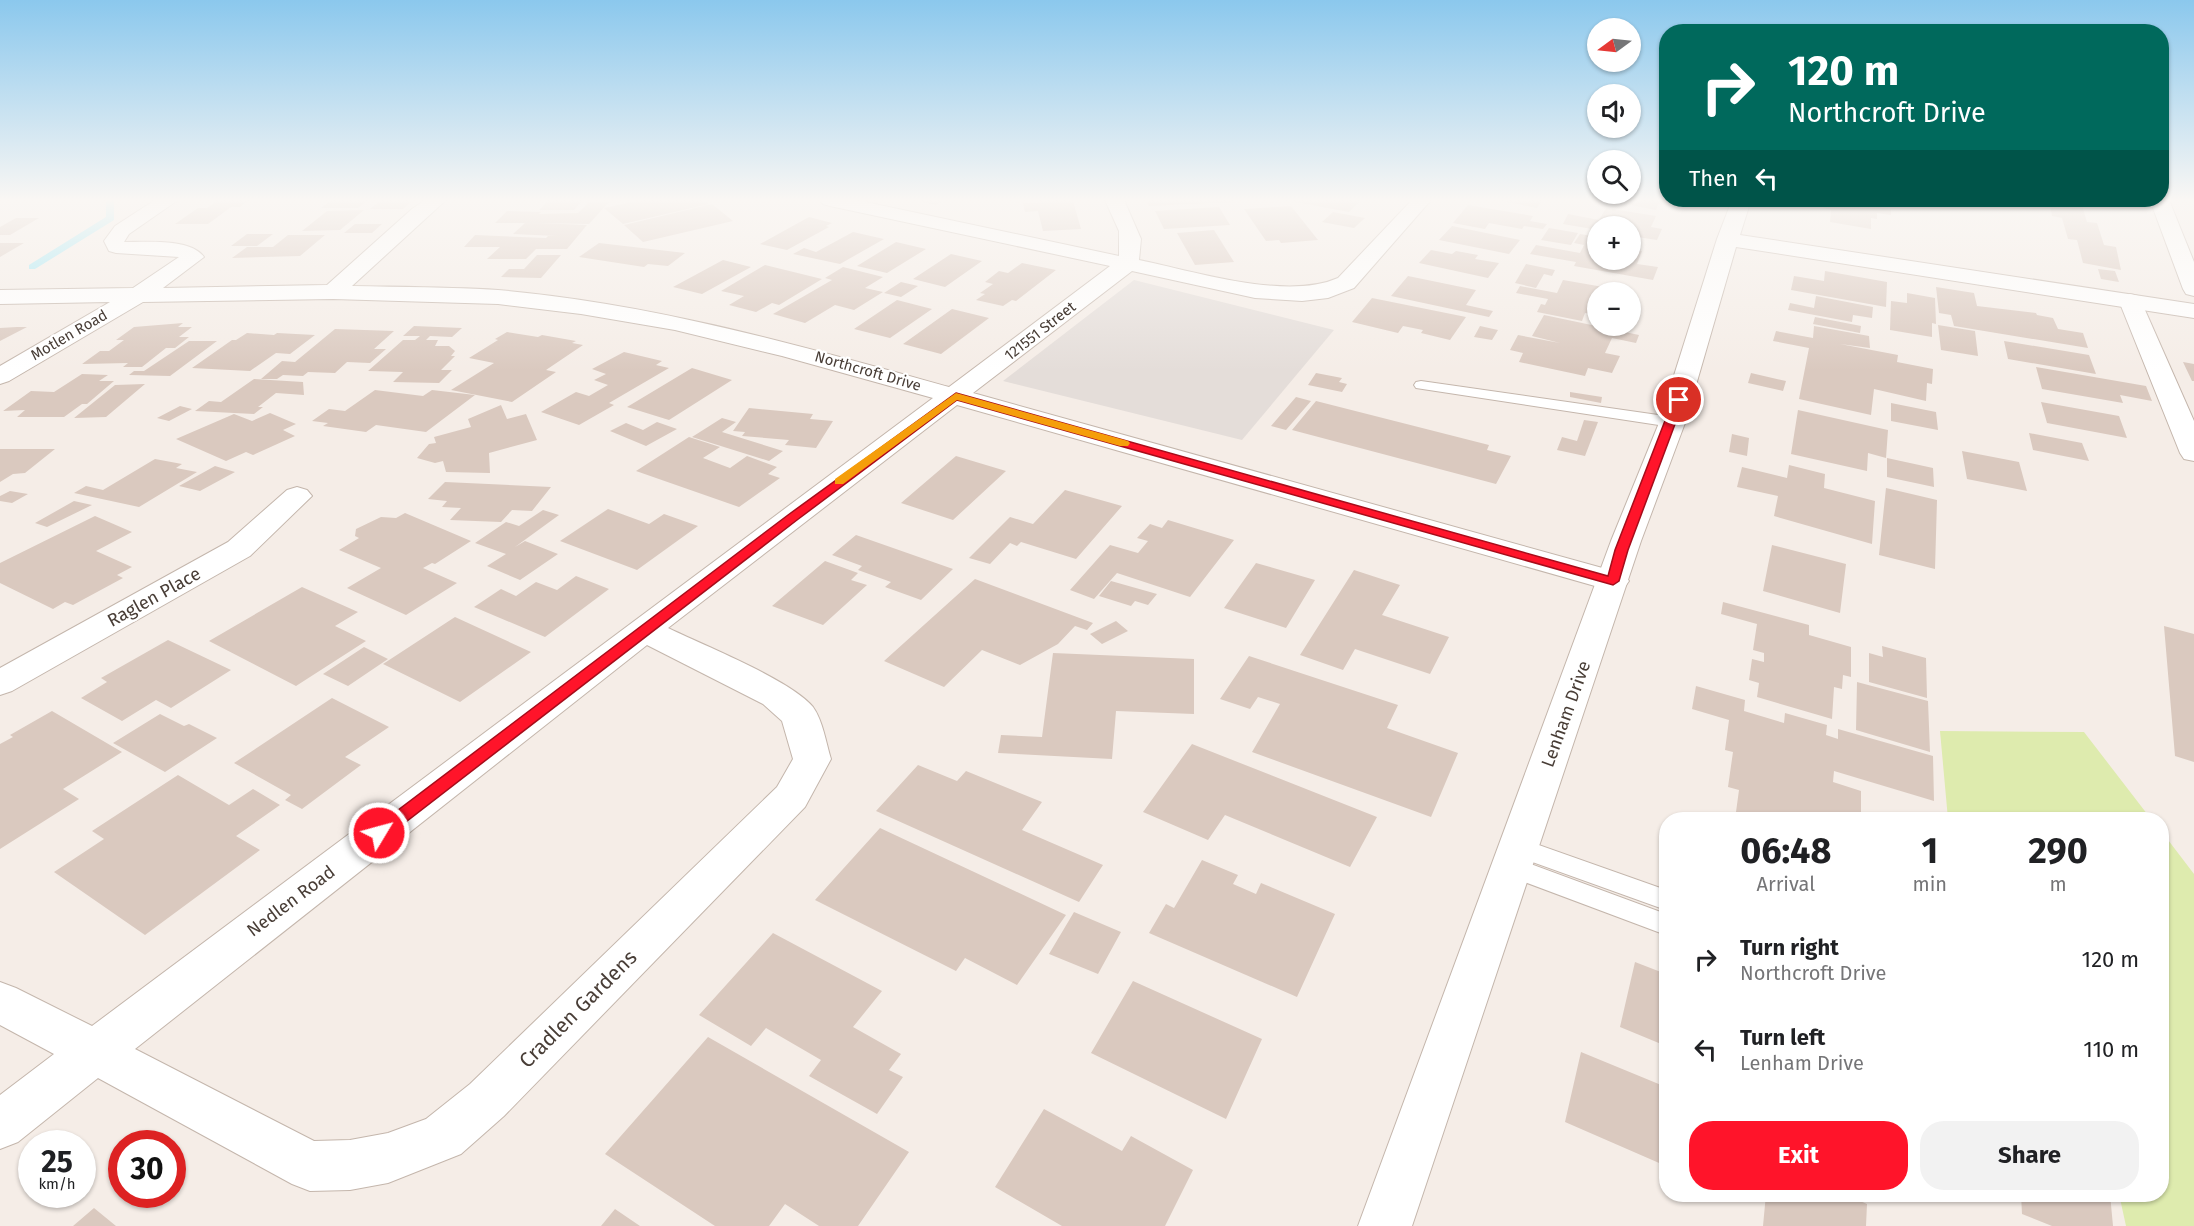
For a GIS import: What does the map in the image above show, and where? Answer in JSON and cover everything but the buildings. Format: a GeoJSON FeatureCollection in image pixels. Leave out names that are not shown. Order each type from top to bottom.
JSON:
{"type":"FeatureCollection","features":[{"type":"Feature","properties":{"kind":"street"},"geometry":{"type":"LineString","coordinates":[[138,295],[193,257]]}},
{"type":"Feature","properties":{"kind":"street"},"geometry":{"type":"LineString","coordinates":[[333,292],[371,257]]}},
{"type":"Feature","properties":{"kind":"street"},"geometry":{"type":"LineString","coordinates":[[1091,257],[1255,291],[1302,294],[1328,291],[1346,283],[1370,257]]}},
{"type":"Feature","properties":{"kind":"street"},"geometry":{"type":"LineString","coordinates":[[1126,265],[1129,257]]}},
{"type":"Feature","properties":{"kind":"street","name":"Lenham Drive"},"geometry":{"type":"LineString","coordinates":[[1386,1225],[1613,581],[1621,550],[1672,422],[1722,257]]}},
{"type":"Feature","properties":{"kind":"street"},"geometry":{"type":"LineString","coordinates":[[1845,257],[2194,311]]}},
{"type":"Feature","properties":{"kind":"street"},"geometry":{"type":"LineString","coordinates":[[2181,257],[2194,289]]}},
{"type":"Feature","properties":{"kind":"street","name":"121551 Street"},"geometry":{"type":"LineString","coordinates":[[956,396],[1126,265]]}},
{"type":"Feature","properties":{"kind":"street","name":"Northcroft Drive"},"geometry":{"type":"LineString","coordinates":[[0,297],[333,292],[498,297],[581,306],[675,322],[956,396],[1613,581]]}},
{"type":"Feature","properties":{"kind":"street","name":"Motlen Road"},"geometry":{"type":"LineString","coordinates":[[0,376],[138,295]]}},
{"type":"Feature","properties":{"kind":"street"},"geometry":{"type":"LineString","coordinates":[[2130,301],[2194,453]]}},
{"type":"Feature","properties":{"kind":"street","name":"Nedlen Road"},"geometry":{"type":"LineString","coordinates":[[0,1125],[644,630],[956,396]]}},
{"type":"Feature","properties":{"kind":"street","name":"Raglen Place"},"geometry":{"type":"LineString","coordinates":[[0,683],[239,549],[297,496]]}},
{"type":"Feature","properties":{"kind":"street","name":"Cradlen Gardens"},"geometry":{"type":"LineString","coordinates":[[0,1002],[310,1166],[350,1165],[388,1158],[443,1137],[487,1100],[791,797],[812,759],[799,715],[776,695],[644,630]]}},
{"type":"Feature","properties":{"kind":"lane"},"geometry":{"type":"LineString","coordinates":[[1421,384],[1672,422]]}},
{"type":"Feature","properties":{"kind":"lane"},"geometry":{"type":"LineString","coordinates":[[1515,857],[1659,898]]}},
{"type":"Feature","properties":{"kind":"lane"},"geometry":{"type":"LineString","coordinates":[[1515,857],[1659,922]]}},
{"type":"Feature","properties":{"kind":"shaded area"},"geometry":{"type":"Polygon","coordinates":[[[1134,280],[1334,330],[1242,440],[1003,381],[1134,280]]]}},
{"type":"Feature","properties":{"kind":"green space"},"geometry":{"type":"Polygon","coordinates":[[[1940,731],[2084,732],[2146,812],[1947,812],[1940,731]]]}},
{"type":"Feature","properties":{"kind":"green space"},"geometry":{"type":"Polygon","coordinates":[[[2169,841],[2194,874],[2194,1226],[2126,1226],[2121,1202],[2169,1202],[2169,841]]]}},
{"type":"Feature","properties":{"kind":"waterway"},"geometry":{"type":"LineString","coordinates":[[32,267],[48,257]]}},
{"type":"Feature","properties":{"kind":"slow traffic"},"geometry":{"type":"LineString","coordinates":[[839,482],[956,396],[1124,443]]}},
{"type":"Feature","properties":{"kind":"route"},"geometry":{"type":"LineString","coordinates":[[379,833],[792,517],[956,396],[1613,581],[1621,550],[1679,400]]}}]}
